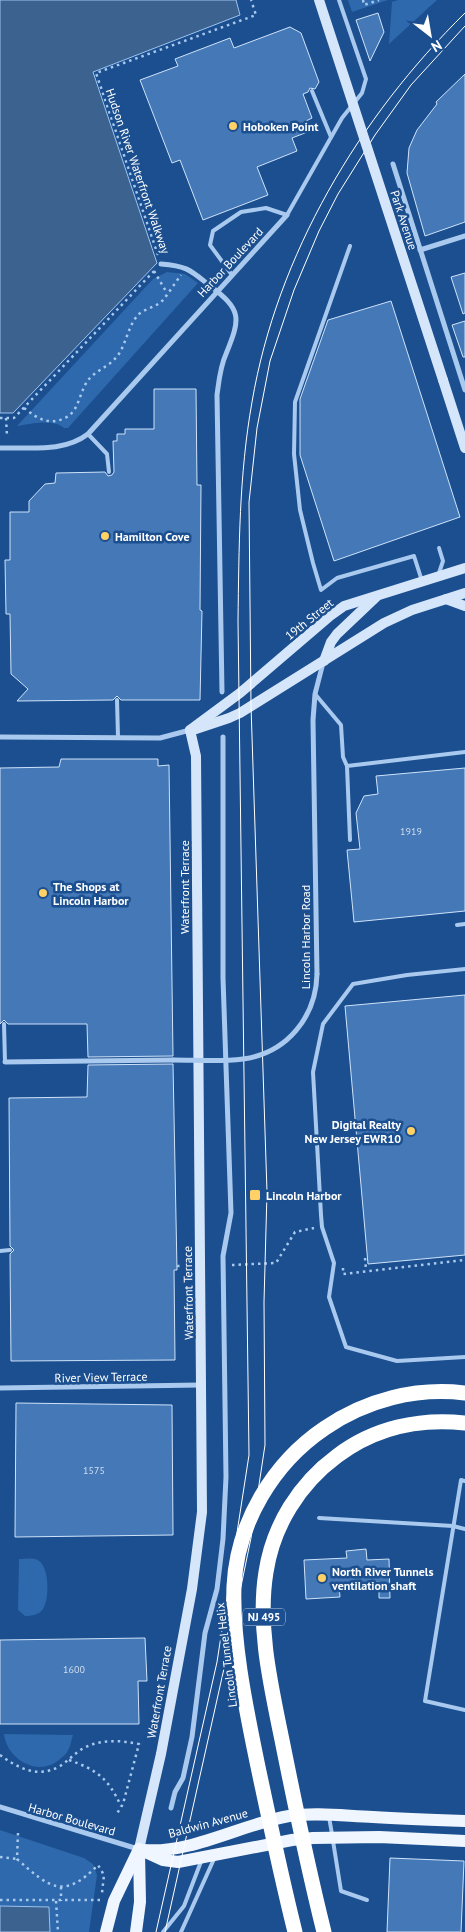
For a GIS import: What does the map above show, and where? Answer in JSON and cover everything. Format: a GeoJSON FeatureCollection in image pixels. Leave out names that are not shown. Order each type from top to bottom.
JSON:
{"type":"FeatureCollection","features":[{"type":"Feature","properties":{"kind":"highway","name":"Lincoln Tunnel Helix"},"geometry":{"type":"LineString","coordinates":[[295,1932],[251,1732],[236,1634],[234,1586],[244,1536],[256,1505],[274,1477],[301,1447],[332,1423],[365,1406],[403,1395],[439,1391],[465,1393]]}},
{"type":"Feature","properties":{"kind":"highway","name":"NJ 495"},"geometry":{"type":"LineString","coordinates":[[324,1932],[297,1819],[270,1675],[264,1623],[264,1587],[269,1555],[280,1524],[296,1498],[313,1476],[346,1449],[367,1438],[401,1426],[430,1422],[465,1423]]}},
{"type":"Feature","properties":{"kind":"main road","name":"Baldwin Avenue"},"geometry":{"type":"LineString","coordinates":[[139,1849],[155,1850],[187,1845],[289,1816],[328,1814],[465,1821]]}},
{"type":"Feature","properties":{"kind":"main road"},"geometry":{"type":"LineString","coordinates":[[139,1849],[168,1861],[186,1861],[292,1840],[332,1837],[465,1841]]}},
{"type":"Feature","properties":{"kind":"main road"},"geometry":{"type":"LineString","coordinates":[[106,1932],[114,1901],[139,1849]]}},
{"type":"Feature","properties":{"kind":"main road"},"geometry":{"type":"LineString","coordinates":[[136,1932],[140,1902],[139,1849]]}},
{"type":"Feature","properties":{"kind":"street","name":"Park Avenue"},"geometry":{"type":"LineString","coordinates":[[319,0],[465,448]]}},
{"type":"Feature","properties":{"kind":"street","name":"Park Avenue"},"geometry":{"type":"LineString","coordinates":[[393,164],[465,390]]}},
{"type":"Feature","properties":{"kind":"street","name":"Harbor Boulevard"},"geometry":{"type":"LineString","coordinates":[[0,448],[63,446],[76,442],[88,434],[287,215]]}},
{"type":"Feature","properties":{"kind":"street"},"geometry":{"type":"LineString","coordinates":[[420,250],[465,236]]}},
{"type":"Feature","properties":{"kind":"street"},"geometry":{"type":"LineString","coordinates":[[161,264],[186,268],[217,291],[229,302],[235,311],[237,321],[235,334],[220,370],[217,395],[222,692]]}},
{"type":"Feature","properties":{"kind":"street","name":"19th Street"},"geometry":{"type":"LineString","coordinates":[[190,730],[251,684],[337,611],[350,603],[465,568]]}},
{"type":"Feature","properties":{"kind":"street","name":"19th Street"},"geometry":{"type":"LineString","coordinates":[[0,737],[167,737],[190,730],[235,716],[384,623],[412,610],[465,593]]}},
{"type":"Feature","properties":{"kind":"street"},"geometry":{"type":"LineString","coordinates":[[324,661],[331,642],[337,634],[378,595]]}},
{"type":"Feature","properties":{"kind":"street"},"geometry":{"type":"LineString","coordinates":[[446,599],[465,606]]}},
{"type":"Feature","properties":{"kind":"street","name":"Lincoln Harbor Road"},"geometry":{"type":"LineString","coordinates":[[5,1062],[243,1059],[260,1055],[278,1047],[293,1035],[308,1013],[316,990],[313,720],[315,694],[324,661]]}},
{"type":"Feature","properties":{"kind":"street","name":"Waterfront Terrace"},"geometry":{"type":"LineString","coordinates":[[139,1849],[160,1754],[199,1539],[202,1487],[196,756],[190,730]]}},
{"type":"Feature","properties":{"kind":"street"},"geometry":{"type":"LineString","coordinates":[[171,1808],[175,1792],[183,1778],[192,1738],[205,1633],[217,1588],[223,1540],[226,1477],[223,1256],[231,1213],[223,978],[223,737]]}},
{"type":"Feature","properties":{"kind":"street","name":"River View Terrace"},"geometry":{"type":"LineString","coordinates":[[0,1388],[202,1385]]}},
{"type":"Feature","properties":{"kind":"street","name":"Harbor Boulevard"},"geometry":{"type":"LineString","coordinates":[[0,1807],[139,1849]]}},
{"type":"Feature","properties":{"kind":"lane","name":"Harbor Boulevard"},"geometry":{"type":"LineString","coordinates":[[287,215],[330,137],[362,93],[366,78],[339,0]]}},
{"type":"Feature","properties":{"kind":"lane"},"geometry":{"type":"LineString","coordinates":[[312,91],[330,137]]}},
{"type":"Feature","properties":{"kind":"lane"},"geometry":{"type":"LineString","coordinates":[[232,275],[210,245],[214,231],[241,212],[266,208],[287,215]]}},
{"type":"Feature","properties":{"kind":"lane"},"geometry":{"type":"LineString","coordinates":[[350,246],[295,402],[294,454],[300,510],[312,563],[321,590],[337,578],[414,556],[422,581]]}},
{"type":"Feature","properties":{"kind":"lane"},"geometry":{"type":"LineString","coordinates":[[88,434],[107,454],[109,472]]}},
{"type":"Feature","properties":{"kind":"lane"},"geometry":{"type":"LineString","coordinates":[[438,576],[443,562],[439,548]]}},
{"type":"Feature","properties":{"kind":"lane"},"geometry":{"type":"LineString","coordinates":[[315,694],[341,725],[342,758],[347,766],[350,840]]}},
{"type":"Feature","properties":{"kind":"lane"},"geometry":{"type":"LineString","coordinates":[[117,700],[118,737]]}},
{"type":"Feature","properties":{"kind":"lane"},"geometry":{"type":"LineString","coordinates":[[347,766],[465,752]]}},
{"type":"Feature","properties":{"kind":"lane"},"geometry":{"type":"LineString","coordinates":[[457,925],[465,924]]}},
{"type":"Feature","properties":{"kind":"lane"},"geometry":{"type":"LineString","coordinates":[[465,969],[407,975],[353,984],[323,1024],[313,1072],[322,1227],[334,1263],[330,1297],[346,1347],[397,1361],[465,1357]]}},
{"type":"Feature","properties":{"kind":"lane"},"geometry":{"type":"LineString","coordinates":[[4,1024],[5,1062]]}},
{"type":"Feature","properties":{"kind":"lane"},"geometry":{"type":"LineString","coordinates":[[0,1251],[10,1250]]}},
{"type":"Feature","properties":{"kind":"lane"},"geometry":{"type":"LineString","coordinates":[[465,1481],[461,1480],[425,1701],[465,1710]]}},
{"type":"Feature","properties":{"kind":"lane"},"geometry":{"type":"LineString","coordinates":[[319,1518],[454,1526],[465,1529]]}},
{"type":"Feature","properties":{"kind":"lane"},"geometry":{"type":"LineString","coordinates":[[328,1814],[341,1891],[367,1900]]}},
{"type":"Feature","properties":{"kind":"lane"},"geometry":{"type":"LineString","coordinates":[[163,1932],[184,1906],[209,1856]]}},
{"type":"Feature","properties":{"kind":"lane"},"geometry":{"type":"LineString","coordinates":[[181,1932],[209,1856]]}},
{"type":"Feature","properties":{"kind":"path","name":"Hudson River Waterfront Walkway"},"geometry":{"type":"LineString","coordinates":[[0,418],[14,418],[161,264],[96,73],[256,15],[251,0]]}},
{"type":"Feature","properties":{"kind":"path"},"geometry":{"type":"LineString","coordinates":[[363,0],[364,5],[380,0]]}},
{"type":"Feature","properties":{"kind":"path"},"geometry":{"type":"LineString","coordinates":[[24,408],[38,419],[46,422],[61,420],[73,413],[87,381],[95,372],[109,364],[116,357],[121,351],[140,313],[163,300],[166,293],[186,268]]}},
{"type":"Feature","properties":{"kind":"path"},"geometry":{"type":"LineString","coordinates":[[154,271],[166,293]]}},
{"type":"Feature","properties":{"kind":"path"},"geometry":{"type":"LineString","coordinates":[[6,418],[7,436]]}},
{"type":"Feature","properties":{"kind":"path"},"geometry":{"type":"LineString","coordinates":[[223,1265],[276,1263],[295,1232],[322,1227]]}},
{"type":"Feature","properties":{"kind":"path"},"geometry":{"type":"LineString","coordinates":[[365,1258],[366,1270]]}},
{"type":"Feature","properties":{"kind":"path"},"geometry":{"type":"LineString","coordinates":[[342,1262],[344,1274],[465,1260]]}},
{"type":"Feature","properties":{"kind":"path"},"geometry":{"type":"LineString","coordinates":[[0,1755],[21,1769],[47,1771],[59,1767],[82,1749],[98,1743],[113,1740],[139,1744],[122,1807],[116,1815]]}},
{"type":"Feature","properties":{"kind":"path"},"geometry":{"type":"LineString","coordinates":[[69,1760],[100,1774],[108,1782],[122,1807]]}},
{"type":"Feature","properties":{"kind":"path"},"geometry":{"type":"LineString","coordinates":[[16,1859],[18,1833]]}},
{"type":"Feature","properties":{"kind":"path"},"geometry":{"type":"LineString","coordinates":[[0,1857],[16,1859],[45,1882],[61,1887],[81,1881],[98,1865],[104,1875],[102,1900],[0,1900]]}},
{"type":"Feature","properties":{"kind":"path"},"geometry":{"type":"LineString","coordinates":[[61,1887],[61,1900]]}},
{"type":"Feature","properties":{"kind":"path"},"geometry":{"type":"LineString","coordinates":[[56,1900],[58,1932]]}},
{"type":"Feature","properties":{"kind":"shaded area"},"geometry":{"type":"Polygon","coordinates":[[[0,0],[236,0],[240,15],[93,72],[157,263],[13,413],[0,413],[0,0]]]}},
{"type":"Feature","properties":{"kind":"shaded area"},"geometry":{"type":"Polygon","coordinates":[[[348,0],[388,0],[352,12],[348,0]]]}},
{"type":"Feature","properties":{"kind":"shaded area"},"geometry":{"type":"Polygon","coordinates":[[[398,0],[437,0],[389,44],[392,2],[398,0]]]}},
{"type":"Feature","properties":{"kind":"shaded area"},"geometry":{"type":"Polygon","coordinates":[[[167,272],[185,274],[198,283],[68,428],[48,422],[17,426],[153,279],[167,272]]]}},
{"type":"Feature","properties":{"kind":"shaded area"},"geometry":{"type":"Polygon","coordinates":[[[19,1559],[35,1559],[44,1567],[46,1574],[47,1597],[43,1609],[35,1615],[25,1616],[18,1610],[19,1559]]]}},
{"type":"Feature","properties":{"kind":"shaded area"},"geometry":{"type":"Polygon","coordinates":[[[4,1734],[73,1735],[66,1754],[52,1764],[43,1767],[25,1763],[18,1758],[11,1752],[4,1734]]]}},
{"type":"Feature","properties":{"kind":"shaded area"},"geometry":{"type":"Polygon","coordinates":[[[0,1830],[84,1858],[93,1864],[97,1875],[89,1932],[50,1932],[49,1907],[0,1906],[0,1830]]]}},
{"type":"Feature","properties":{"kind":"shaded area"},"geometry":{"type":"Polygon","coordinates":[[[0,1906],[49,1907],[50,1932],[0,1932],[0,1906]]]}},
{"type":"Feature","properties":{"kind":"building"},"geometry":{"type":"Polygon","coordinates":[[[378,13],[384,32],[370,61],[356,20],[378,13]]]}},
{"type":"Feature","properties":{"kind":"building","name":"Hoboken Point"},"geometry":{"type":"Polygon","coordinates":[[[290,27],[301,33],[319,82],[315,89],[310,88],[308,92],[303,94],[312,118],[306,121],[310,131],[292,138],[297,151],[257,167],[268,195],[203,220],[180,160],[172,163],[140,80],[178,66],[175,59],[230,38],[234,48],[290,27]]]}},
{"type":"Feature","properties":{"kind":"building"},"geometry":{"type":"Polygon","coordinates":[[[465,74],[465,222],[425,236],[407,173],[409,148],[417,130],[437,104],[436,102],[465,74]]]}},
{"type":"Feature","properties":{"kind":"building"},"geometry":{"type":"Polygon","coordinates":[[[465,273],[465,313],[463,314],[451,277],[465,273]]]}},
{"type":"Feature","properties":{"kind":"building"},"geometry":{"type":"Polygon","coordinates":[[[391,301],[460,517],[334,561],[300,455],[300,399],[328,320],[391,301]]]}},
{"type":"Feature","properties":{"kind":"building"},"geometry":{"type":"Polygon","coordinates":[[[465,321],[465,357],[463,357],[452,325],[465,321]]]}},
{"type":"Feature","properties":{"kind":"building","name":"Hamilton Cove"},"geometry":{"type":"Polygon","coordinates":[[[154,389],[196,389],[197,485],[201,485],[200,610],[202,611],[200,700],[121,700],[117,696],[113,700],[17,701],[28,689],[11,674],[10,614],[6,614],[5,560],[10,560],[10,512],[29,512],[29,501],[45,484],[55,483],[56,473],[105,472],[108,476],[112,475],[114,472],[113,441],[117,441],[117,434],[125,434],[125,429],[154,429],[154,389]]]}},
{"type":"Feature","properties":{"kind":"building"},"geometry":{"type":"Polygon","coordinates":[[[61,759],[158,759],[158,766],[169,765],[173,1056],[88,1057],[87,1024],[8,1024],[4,1020],[0,1024],[0,768],[59,767],[61,759]]]}},
{"type":"Feature","properties":{"kind":"building"},"geometry":{"type":"Polygon","coordinates":[[[465,768],[465,911],[354,922],[347,850],[360,849],[356,813],[364,796],[378,794],[376,776],[465,768]]]}},
{"type":"Feature","properties":{"kind":"building","name":"Digital Realty New Jersey EWR10"},"geometry":{"type":"Polygon","coordinates":[[[465,995],[465,1255],[368,1264],[345,1006],[465,995]]]}},
{"type":"Feature","properties":{"kind":"building"},"geometry":{"type":"Polygon","coordinates":[[[173,1064],[177,1270],[174,1270],[175,1360],[11,1361],[10,1254],[14,1250],[10,1246],[9,1098],[87,1097],[88,1065],[173,1064]]]}},
{"type":"Feature","properties":{"kind":"building"},"geometry":{"type":"Polygon","coordinates":[[[16,1403],[172,1405],[173,1535],[15,1537],[16,1403]]]}},
{"type":"Feature","properties":{"kind":"building"},"geometry":{"type":"Polygon","coordinates":[[[366,1549],[367,1560],[389,1559],[390,1598],[379,1598],[379,1582],[339,1585],[340,1597],[306,1599],[304,1560],[347,1558],[346,1551],[366,1549]]]}},
{"type":"Feature","properties":{"kind":"building"},"geometry":{"type":"Polygon","coordinates":[[[145,1638],[147,1681],[138,1681],[139,1724],[0,1724],[0,1640],[145,1638]]]}},
{"type":"Feature","properties":{"kind":"building"},"geometry":{"type":"Polygon","coordinates":[[[390,1858],[464,1861],[461,1932],[387,1932],[390,1858]]]}},
{"type":"Feature","properties":{"kind":"tram line"},"geometry":{"type":"LineString","coordinates":[[156,1932],[217,1662],[249,1455],[238,621],[242,484],[252,402],[264,347],[281,294],[302,242],[328,191],[358,143],[391,97],[426,54],[465,13]]}},
{"type":"Feature","properties":{"kind":"tram line"},"geometry":{"type":"LineString","coordinates":[[165,1932],[251,1538],[265,1445],[264,1302],[267,1192],[251,706],[249,502],[257,428],[270,361],[294,290],[319,231],[338,194],[375,135],[411,85],[465,26]]}},
{"type":"Feature","properties":{"kind":"place","name":"Hoboken Point"},"geometry":{"type":"Point","coordinates":[233,126]}},
{"type":"Feature","properties":{"kind":"place","name":"Hamilton Cove"},"geometry":{"type":"Point","coordinates":[105,536]}},
{"type":"Feature","properties":{"kind":"place","name":"The Shops at Lincoln Harbor"},"geometry":{"type":"Point","coordinates":[43,893]}},
{"type":"Feature","properties":{"kind":"place","name":"Digital Realty New Jersey EWR10"},"geometry":{"type":"Point","coordinates":[411,1131]}},
{"type":"Feature","properties":{"kind":"place","name":"Lincoln Harbor"},"geometry":{"type":"Point","coordinates":[255,1195]}},
{"type":"Feature","properties":{"kind":"place","name":"North River Tunnels ventilation shaft"},"geometry":{"type":"Point","coordinates":[322,1578]}}]}
